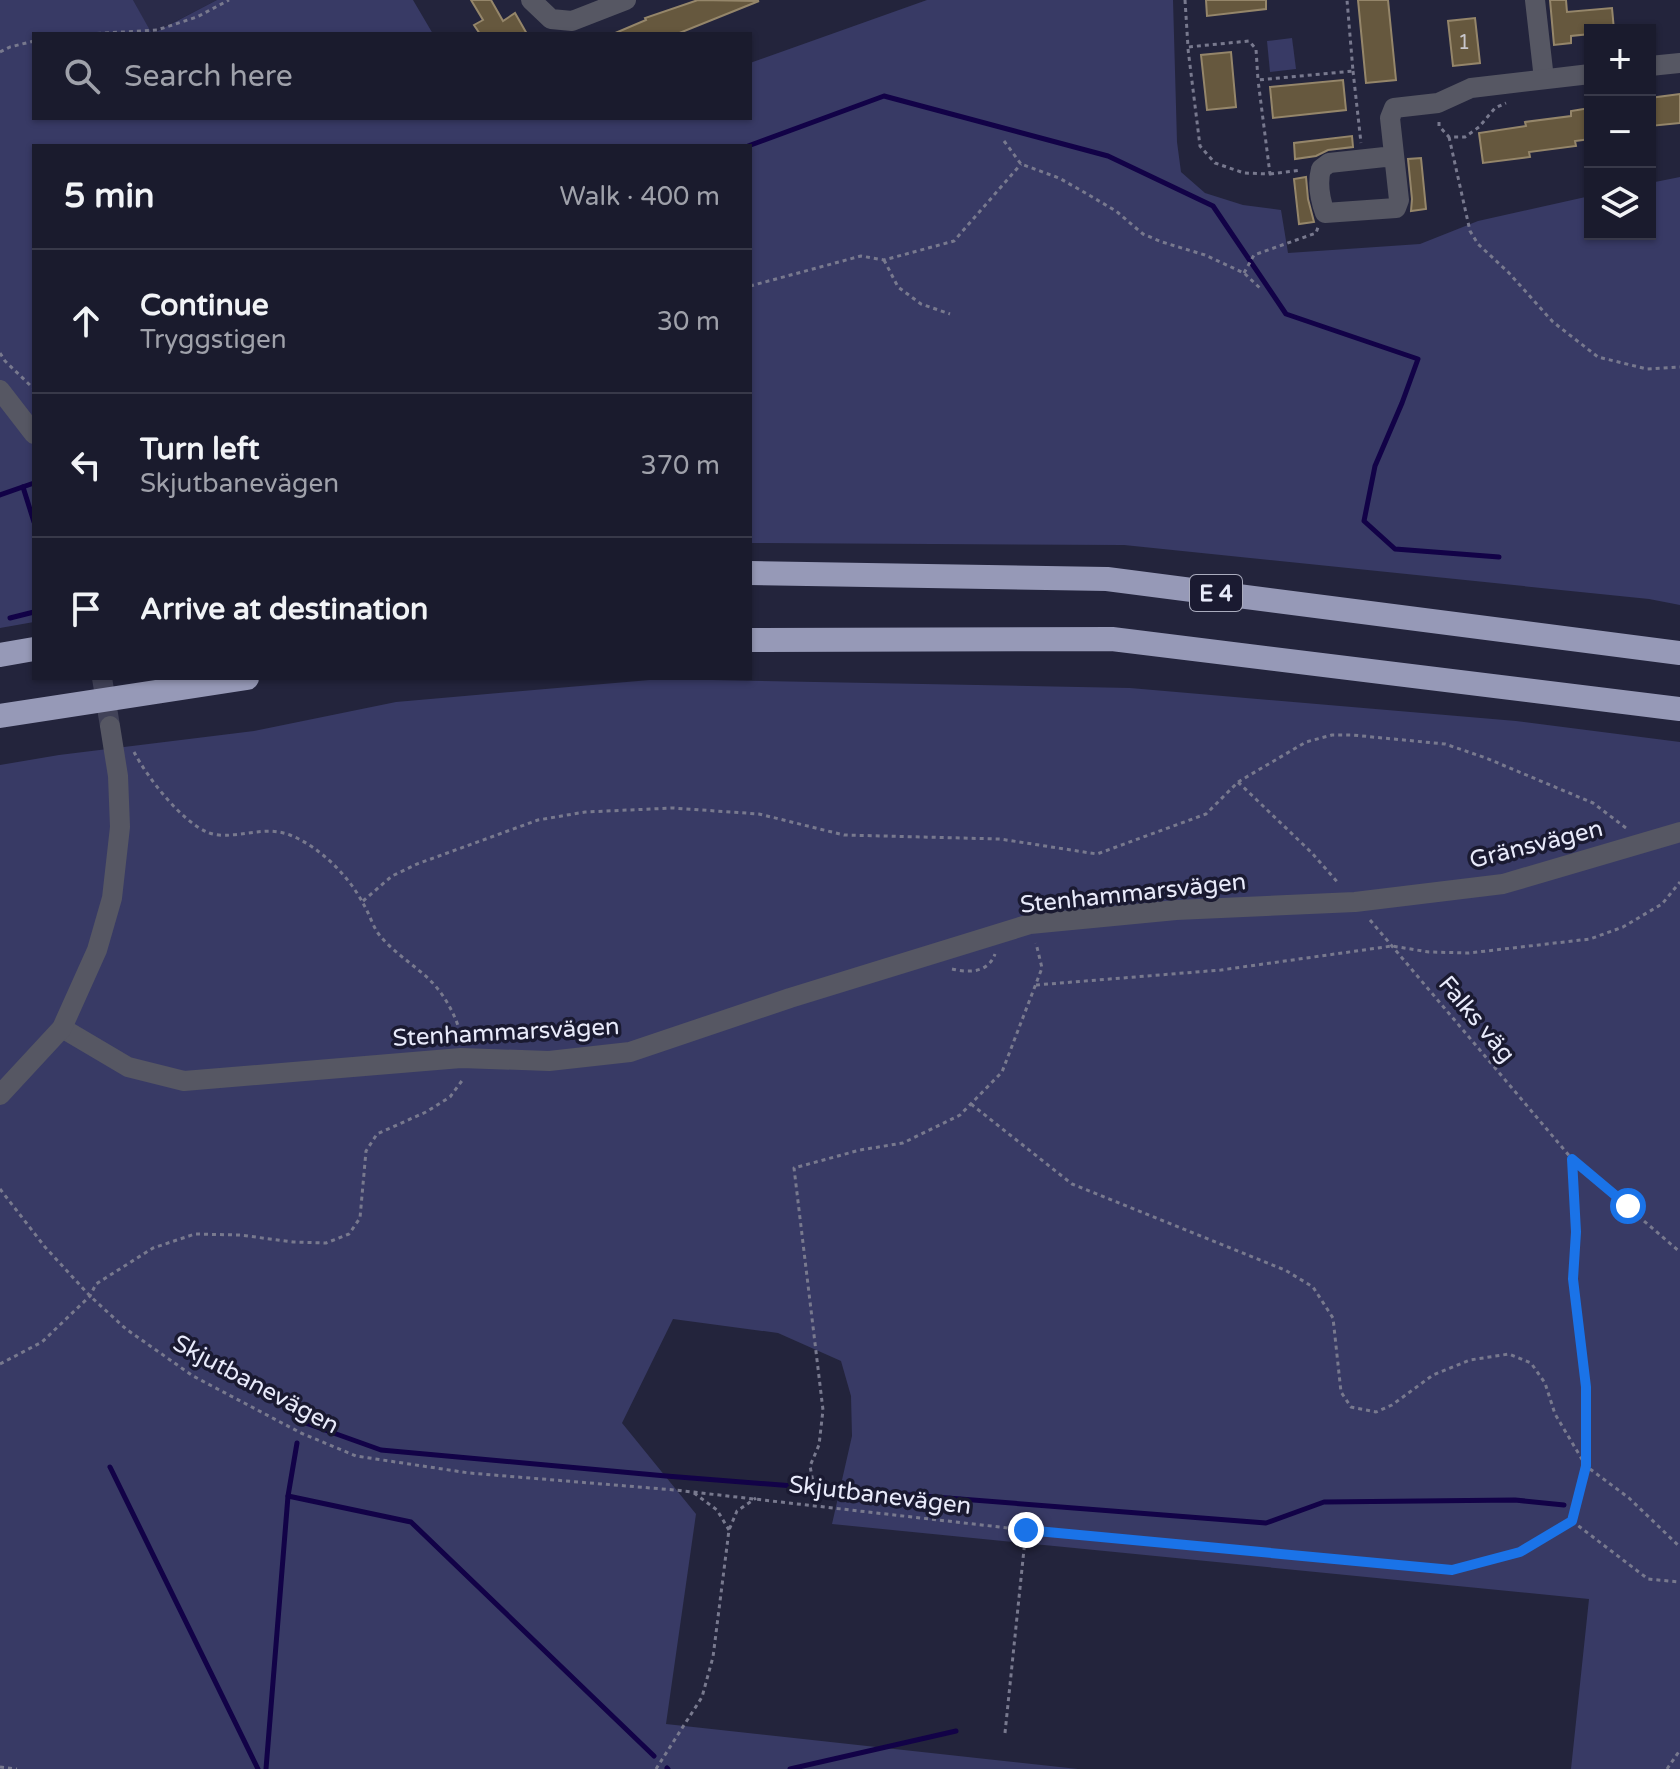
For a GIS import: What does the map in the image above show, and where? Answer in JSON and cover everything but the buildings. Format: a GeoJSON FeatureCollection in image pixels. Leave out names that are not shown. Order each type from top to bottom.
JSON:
{"type":"FeatureCollection","features":[{"type":"Feature","properties":{"kind":"highway","name":"E 4"},"geometry":{"type":"LineString","coordinates":[[752,573],[1107,579],[1680,653]]}},
{"type":"Feature","properties":{"kind":"highway"},"geometry":{"type":"LineString","coordinates":[[752,640],[1112,639],[1680,709]]}},
{"type":"Feature","properties":{"kind":"highway"},"geometry":{"type":"LineString","coordinates":[[0,655],[32,649]]}},
{"type":"Feature","properties":{"kind":"highway"},"geometry":{"type":"LineString","coordinates":[[0,716],[234,680]]}},
{"type":"Feature","properties":{"kind":"street"},"geometry":{"type":"LineString","coordinates":[[531,0],[551,19],[572,21],[626,0]]}},
{"type":"Feature","properties":{"kind":"street"},"geometry":{"type":"LineString","coordinates":[[1535,0],[1544,79]]}},
{"type":"Feature","properties":{"kind":"street"},"geometry":{"type":"LineString","coordinates":[[1656,65],[1680,63]]}},
{"type":"Feature","properties":{"kind":"street"},"geometry":{"type":"LineString","coordinates":[[1394,156],[1329,163],[1321,169],[1318,179],[1325,213],[1396,208],[1399,200],[1390,118],[1394,108],[1438,103],[1471,88],[1584,75]]}},
{"type":"Feature","properties":{"kind":"street"},"geometry":{"type":"LineString","coordinates":[[0,390],[32,431]]}},
{"type":"Feature","properties":{"kind":"street"},"geometry":{"type":"LineString","coordinates":[[0,1095],[62,1028],[97,950],[112,898],[120,827],[118,776],[110,726]]}},
{"type":"Feature","properties":{"kind":"street","name":"Gränsvägen"},"geometry":{"type":"LineString","coordinates":[[1355,902],[1503,884],[1680,832]]}},
{"type":"Feature","properties":{"kind":"street","name":"Stenhammarsvägen"},"geometry":{"type":"LineString","coordinates":[[62,1028],[128,1067],[184,1081],[461,1058],[549,1061],[630,1052],[790,998],[1030,924],[1176,910],[1355,902]]}},
{"type":"Feature","properties":{"kind":"path"},"geometry":{"type":"LineString","coordinates":[[123,32],[157,30],[197,17],[229,0]]}},
{"type":"Feature","properties":{"kind":"path"},"geometry":{"type":"LineString","coordinates":[[1185,0],[1200,146],[1215,163],[1244,173],[1321,169]]}},
{"type":"Feature","properties":{"kind":"path"},"geometry":{"type":"LineString","coordinates":[[1347,0],[1362,160]]}},
{"type":"Feature","properties":{"kind":"path"},"geometry":{"type":"LineString","coordinates":[[1188,47],[1249,41],[1256,49],[1270,174]]}},
{"type":"Feature","properties":{"kind":"path"},"geometry":{"type":"LineString","coordinates":[[0,52],[32,42]]}},
{"type":"Feature","properties":{"kind":"path"},"geometry":{"type":"LineString","coordinates":[[1258,80],[1353,71]]}},
{"type":"Feature","properties":{"kind":"path"},"geometry":{"type":"LineString","coordinates":[[1438,103],[1439,126],[1449,137],[1470,231],[1478,244],[1553,322],[1598,357],[1647,369],[1680,367]]}},
{"type":"Feature","properties":{"kind":"path"},"geometry":{"type":"LineString","coordinates":[[1449,137],[1465,137],[1479,127],[1495,108],[1506,103]]}},
{"type":"Feature","properties":{"kind":"path"},"geometry":{"type":"LineString","coordinates":[[1004,141],[1021,164],[1059,178],[1082,191],[1116,211],[1143,234],[1205,255],[1244,273],[1262,290]]}},
{"type":"Feature","properties":{"kind":"path"},"geometry":{"type":"LineString","coordinates":[[752,285],[861,256],[884,260],[954,241],[1021,164]]}},
{"type":"Feature","properties":{"kind":"path"},"geometry":{"type":"LineString","coordinates":[[1244,273],[1254,255],[1316,233],[1325,213]]}},
{"type":"Feature","properties":{"kind":"path"},"geometry":{"type":"LineString","coordinates":[[884,260],[898,287],[921,304],[950,314]]}},
{"type":"Feature","properties":{"kind":"path"},"geometry":{"type":"LineString","coordinates":[[0,353],[32,386]]}},
{"type":"Feature","properties":{"kind":"path"},"geometry":{"type":"LineString","coordinates":[[363,901],[392,876],[417,864],[538,820],[585,812],[673,808],[759,814],[844,835],[1000,839],[1097,854],[1206,814],[1238,782],[1306,742],[1332,735],[1445,744],[1593,803],[1630,831]]}},
{"type":"Feature","properties":{"kind":"path","name":"Falks väg"},"geometry":{"type":"LineString","coordinates":[[1238,782],[1312,853],[1572,1159],[1680,1252]]}},
{"type":"Feature","properties":{"kind":"path"},"geometry":{"type":"LineString","coordinates":[[1036,985],[1221,970],[1392,946],[1429,952],[1469,953],[1590,939],[1623,927],[1662,904],[1680,882]]}},
{"type":"Feature","properties":{"kind":"path"},"geometry":{"type":"LineString","coordinates":[[817,1505],[810,1466],[819,1445],[823,1410],[794,1168],[860,1150],[903,1143],[960,1115],[1002,1072],[1042,968],[1030,924]]}},
{"type":"Feature","properties":{"kind":"path"},"geometry":{"type":"LineString","coordinates":[[971,1104],[1072,1184],[1285,1270],[1313,1287],[1333,1318],[1341,1392],[1351,1407],[1376,1412],[1392,1405],[1433,1375],[1470,1360],[1509,1354],[1531,1363],[1545,1383],[1555,1414],[1586,1466],[1629,1498],[1680,1547]]}},
{"type":"Feature","properties":{"kind":"path"},"geometry":{"type":"LineString","coordinates":[[1572,1159],[1576,1232],[1573,1279],[1586,1387],[1586,1466],[1572,1521],[1648,1579],[1680,1582]]}},
{"type":"Feature","properties":{"kind":"path","name":"Skjutbanevägen"},"geometry":{"type":"LineString","coordinates":[[0,1189],[45,1247],[90,1296],[126,1329],[193,1376],[301,1433],[356,1456],[469,1473],[691,1491],[1026,1530],[1452,1570],[1520,1552],[1572,1521]]}},
{"type":"Feature","properties":{"kind":"path"},"geometry":{"type":"LineString","coordinates":[[691,1491],[717,1510],[729,1530]]}},
{"type":"Feature","properties":{"kind":"path"},"geometry":{"type":"LineString","coordinates":[[656,1769],[702,1697],[713,1657],[729,1530],[737,1511],[756,1498]]}},
{"type":"Feature","properties":{"kind":"path"},"geometry":{"type":"LineString","coordinates":[[1005,1733],[1026,1530]]}},
{"type":"Feature","properties":{"kind":"path"},"geometry":{"type":"LineString","coordinates":[[1667,1769],[1680,1750]]}},
{"type":"Feature","properties":{"kind":"path"},"geometry":{"type":"LineString","coordinates":[[0,1767],[14,1769]]}},
{"type":"Feature","properties":{"kind":"shaded area"},"geometry":{"type":"Polygon","coordinates":[[[0,0],[133,0],[151,32],[32,32],[32,120],[752,120],[752,62],[927,0],[1173,0],[1177,142],[1181,172],[1205,193],[1243,205],[1281,210],[1288,253],[1420,244],[1478,221],[1584,197],[1584,240],[1656,240],[1656,182],[1680,177],[1680,605],[1649,599],[1124,545],[752,543],[752,144],[32,144],[32,622],[0,628],[0,0]]]}},
{"type":"Feature","properties":{"kind":"shaded area"},"geometry":{"type":"Polygon","coordinates":[[[133,0],[217,0],[155,32],[150,32],[133,0]]]}},
{"type":"Feature","properties":{"kind":"shaded area"},"geometry":{"type":"Polygon","coordinates":[[[217,0],[413,0],[432,32],[156,32],[217,0]]]}},
{"type":"Feature","properties":{"kind":"shaded area"},"geometry":{"type":"Polygon","coordinates":[[[1292,38],[1296,69],[1270,72],[1267,41],[1292,38]]]}},
{"type":"Feature","properties":{"kind":"shaded area"},"geometry":{"type":"Polygon","coordinates":[[[649,680],[1130,688],[1516,721],[1680,742],[1680,1769],[1571,1769],[1589,1599],[832,1524],[852,1436],[851,1396],[841,1361],[778,1333],[673,1319],[622,1423],[696,1514],[666,1724],[1078,1769],[0,1769],[0,765],[254,731],[396,702],[649,680]]]}},
{"type":"Feature","properties":{"kind":"waterway"},"geometry":{"type":"LineString","coordinates":[[752,145],[884,96],[1108,156],[1213,206],[1286,314],[1418,359],[1375,466],[1364,521],[1395,549],[1499,557]]}},
{"type":"Feature","properties":{"kind":"waterway"},"geometry":{"type":"LineString","coordinates":[[0,495],[32,484]]}},
{"type":"Feature","properties":{"kind":"waterway"},"geometry":{"type":"LineString","coordinates":[[23,487],[32,516]]}},
{"type":"Feature","properties":{"kind":"waterway"},"geometry":{"type":"LineString","coordinates":[[10,618],[32,612]]}},
{"type":"Feature","properties":{"kind":"waterway"},"geometry":{"type":"LineString","coordinates":[[300,1421],[381,1450],[666,1476],[1266,1523],[1324,1502],[1515,1500],[1564,1505]]}},
{"type":"Feature","properties":{"kind":"waterway"},"geometry":{"type":"LineString","coordinates":[[266,1769],[288,1496],[297,1443]]}},
{"type":"Feature","properties":{"kind":"waterway"},"geometry":{"type":"LineString","coordinates":[[110,1467],[258,1769]]}},
{"type":"Feature","properties":{"kind":"waterway"},"geometry":{"type":"LineString","coordinates":[[288,1496],[411,1522],[654,1756]]}},
{"type":"Feature","properties":{"kind":"waterway"},"geometry":{"type":"LineString","coordinates":[[790,1769],[956,1731]]}},
{"type":"Feature","properties":{"kind":"tunnel"},"geometry":{"type":"LineString","coordinates":[[102,680],[110,726]]}},
{"type":"Feature","properties":{"kind":"route"},"geometry":{"type":"LineString","coordinates":[[1026,1530],[1452,1570],[1520,1552],[1572,1521],[1586,1466],[1586,1387],[1573,1279],[1576,1232],[1572,1159],[1628,1206]]}}]}
